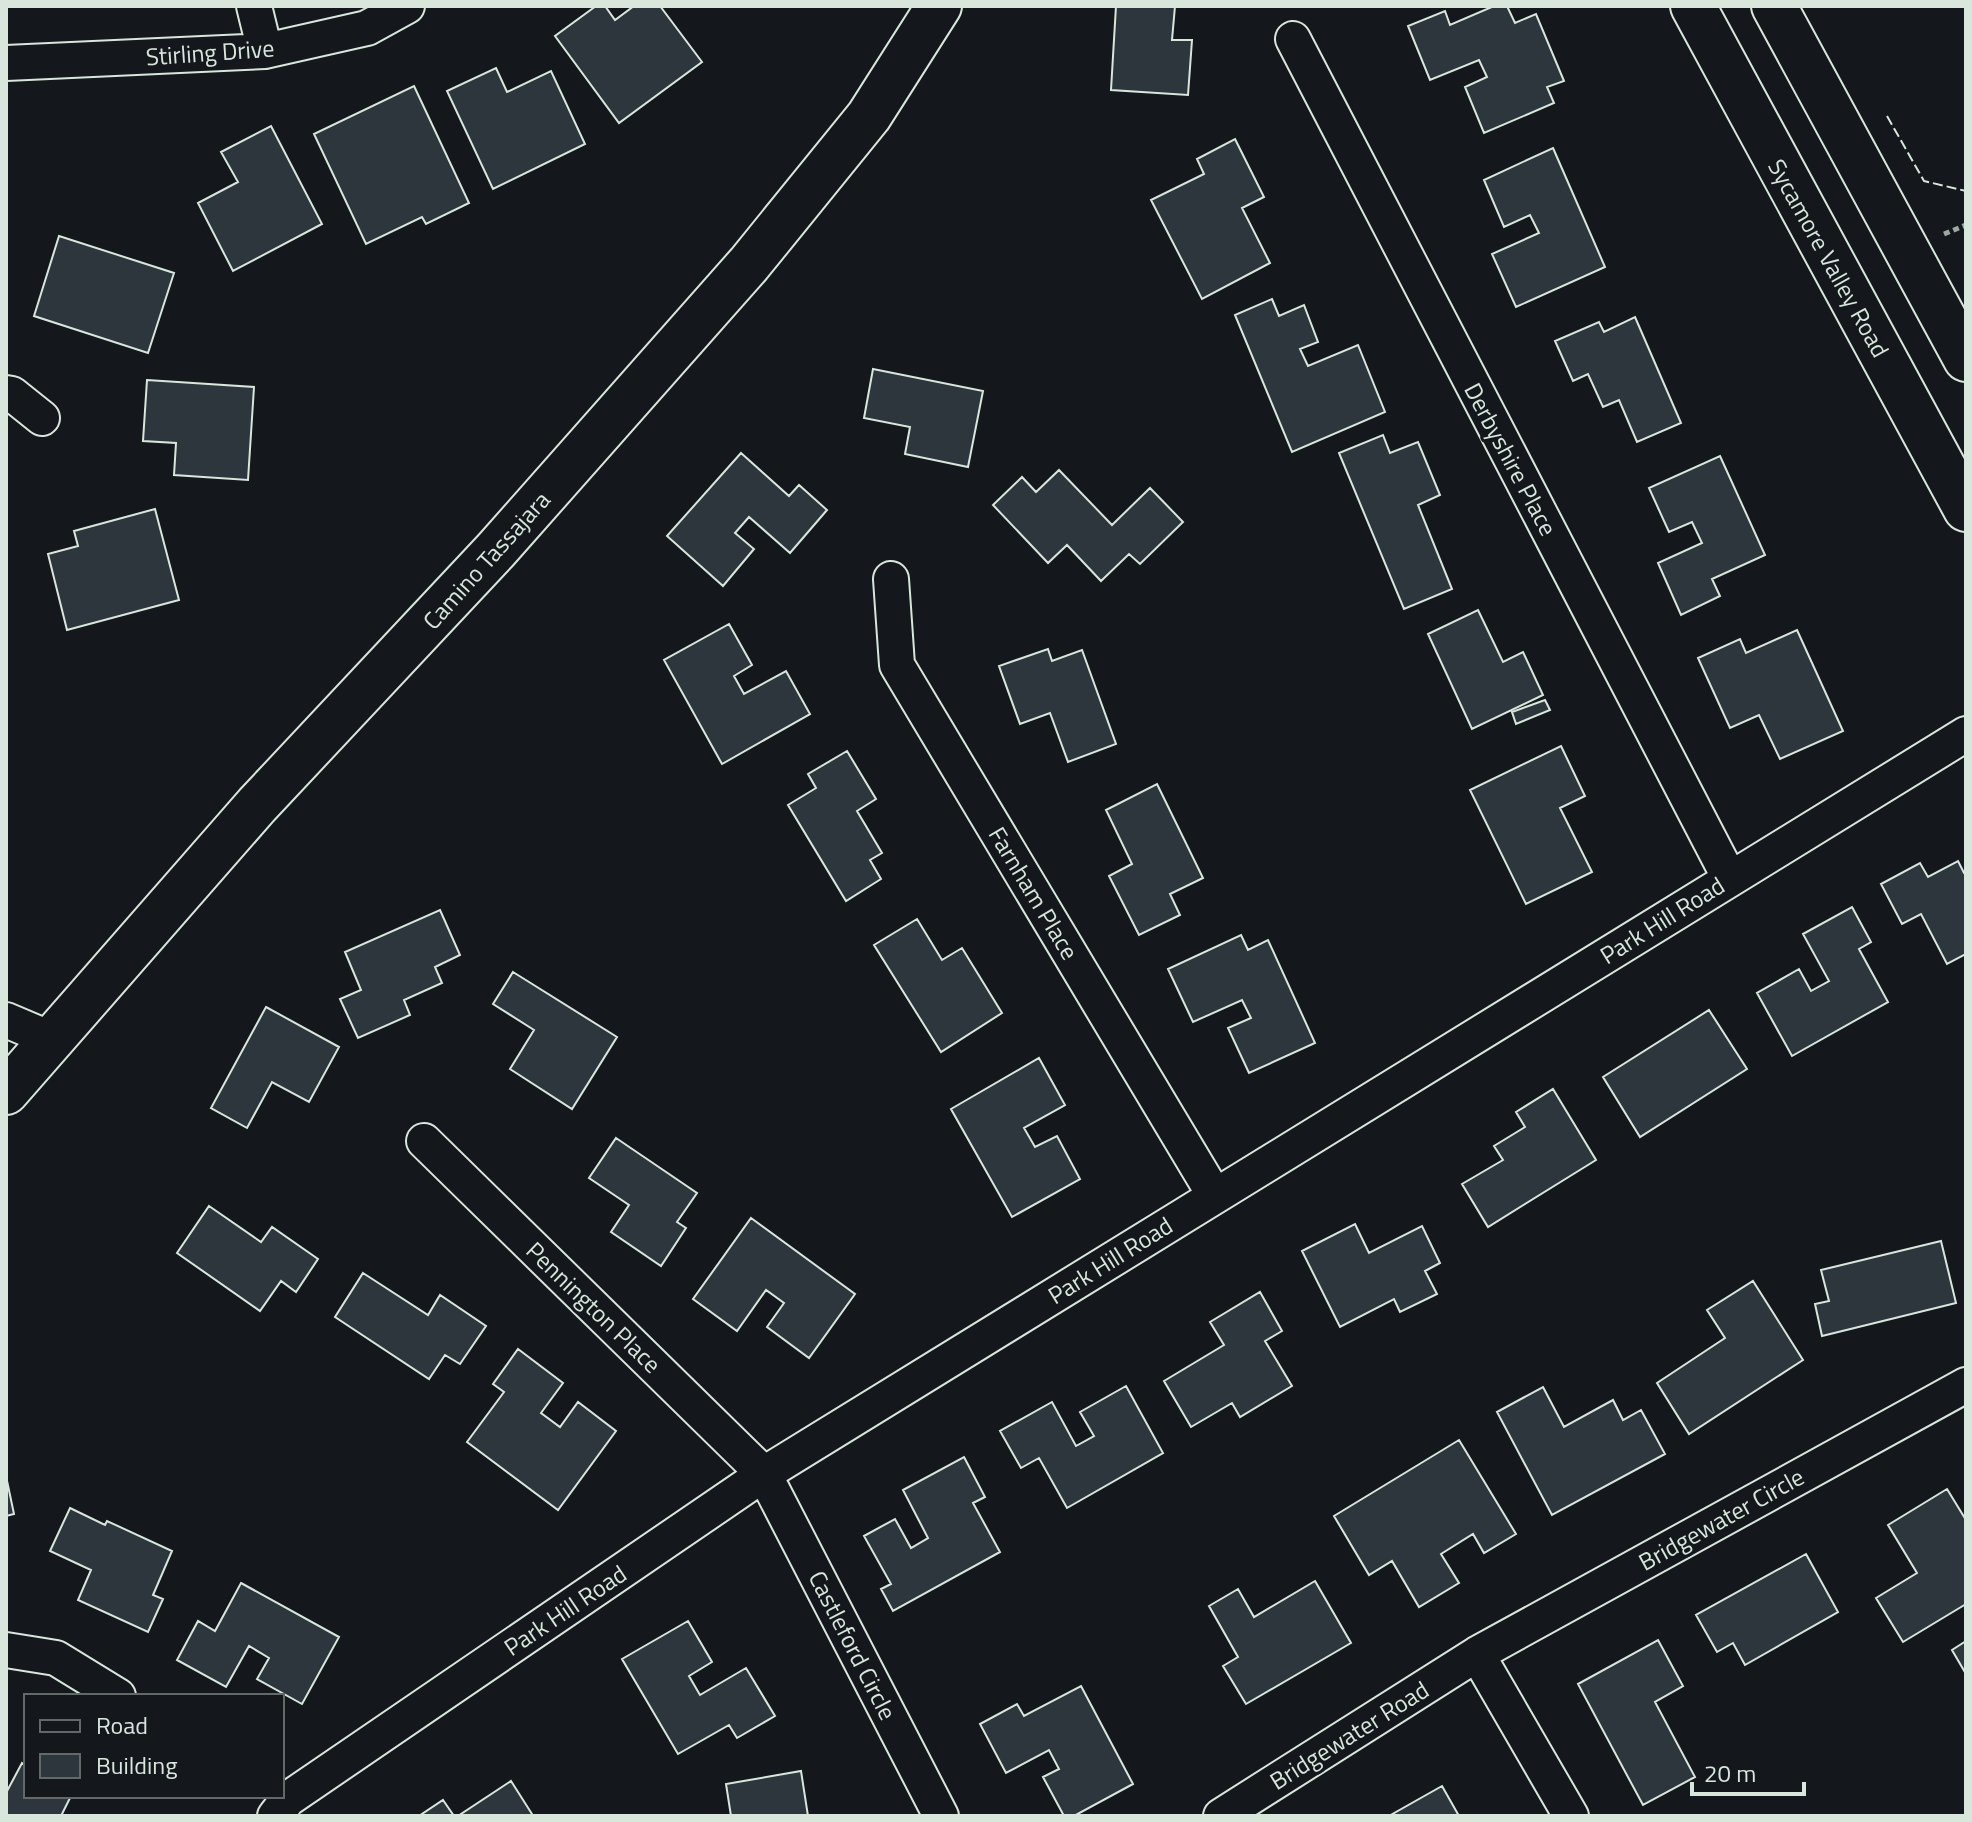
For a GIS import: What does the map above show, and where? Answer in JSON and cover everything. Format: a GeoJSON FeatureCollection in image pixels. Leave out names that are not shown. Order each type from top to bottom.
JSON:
{"type":"FeatureCollection","features":[{"type":"Feature","properties":{"kind":"street"},"geometry":{"type":"LineString","coordinates":[[254,6],[265,51]]}},
{"type":"Feature","properties":{"kind":"street","name":"Stirling Drive"},"geometry":{"type":"LineString","coordinates":[[6,63],[265,51],[367,28],[407,6]]}},
{"type":"Feature","properties":{"kind":"street","name":"Camino Tassajara"},"geometry":{"type":"LineString","coordinates":[[6,1092],[257,805],[496,550],[749,264],[869,116],[939,6]]}},
{"type":"Feature","properties":{"kind":"street","name":"Sycamore Valley Road"},"geometry":{"type":"LineString","coordinates":[[1693,6],[1966,509]]}},
{"type":"Feature","properties":{"kind":"street"},"geometry":{"type":"LineString","coordinates":[[1774,6],[1966,359]]}},
{"type":"Feature","properties":{"kind":"street","name":"Derbyshire Place"},"geometry":{"type":"LineString","coordinates":[[1293,39],[1730,879]]}},
{"type":"Feature","properties":{"kind":"street"},"geometry":{"type":"LineString","coordinates":[[6,393],[12,394],[42,418]]}},
{"type":"Feature","properties":{"kind":"street","name":"Farnham Place"},"geometry":{"type":"LineString","coordinates":[[891,579],[897,665],[1215,1196]]}},
{"type":"Feature","properties":{"kind":"street","name":"Park Hill Road"},"geometry":{"type":"LineString","coordinates":[[282,1803],[764,1474],[1966,734]]}},
{"type":"Feature","properties":{"kind":"street"},"geometry":{"type":"LineString","coordinates":[[6,1020],[51,1039]]}},
{"type":"Feature","properties":{"kind":"street","name":"Pennington Place"},"geometry":{"type":"LineString","coordinates":[[424,1141],[764,1474]]}},
{"type":"Feature","properties":{"kind":"street","name":"Bridgewater Circle"},"geometry":{"type":"LineString","coordinates":[[1477,1654],[1966,1385]]}},
{"type":"Feature","properties":{"kind":"street","name":"Castleford Circle"},"geometry":{"type":"LineString","coordinates":[[764,1474],[941,1816]]}},
{"type":"Feature","properties":{"kind":"street"},"geometry":{"type":"LineString","coordinates":[[6,1650],[56,1658],[115,1694]]}},
{"type":"Feature","properties":{"kind":"street"},"geometry":{"type":"LineString","coordinates":[[1477,1654],[1571,1816]]}},
{"type":"Feature","properties":{"kind":"street","name":"Bridgewater Road"},"geometry":{"type":"LineString","coordinates":[[1221,1816],[1477,1654]]}},
{"type":"Feature","properties":{"kind":"building"},"geometry":{"type":"Polygon","coordinates":[[[596,6],[605,6],[615,20],[634,6],[660,6],[702,62],[619,123],[555,36],[596,6]]]}},
{"type":"Feature","properties":{"kind":"building"},"geometry":{"type":"Polygon","coordinates":[[[1116,6],[1175,6],[1172,40],[1192,40],[1188,95],[1111,90],[1116,6]]]}},
{"type":"Feature","properties":{"kind":"building"},"geometry":{"type":"Polygon","coordinates":[[[1494,6],[1507,6],[1515,23],[1536,14],[1564,81],[1547,87],[1554,103],[1484,133],[1465,87],[1487,77],[1479,60],[1430,80],[1408,26],[1445,11],[1450,25],[1494,6]]]}},
{"type":"Feature","properties":{"kind":"building"},"geometry":{"type":"Polygon","coordinates":[[[496,68],[507,92],[551,71],[585,144],[493,189],[447,91],[496,68]]]}},
{"type":"Feature","properties":{"kind":"building"},"geometry":{"type":"Polygon","coordinates":[[[414,86],[469,203],[426,224],[422,217],[366,244],[314,134],[414,86]]]}},
{"type":"Feature","properties":{"kind":"building"},"geometry":{"type":"Polygon","coordinates":[[[271,126],[322,224],[233,271],[198,203],[238,182],[221,152],[271,126]]]}},
{"type":"Feature","properties":{"kind":"building"},"geometry":{"type":"Polygon","coordinates":[[[1235,139],[1264,197],[1242,208],[1270,263],[1202,299],[1151,200],[1204,174],[1197,159],[1235,139]]]}},
{"type":"Feature","properties":{"kind":"building"},"geometry":{"type":"Polygon","coordinates":[[[1553,148],[1605,267],[1516,307],[1492,254],[1539,233],[1530,215],[1504,227],[1484,180],[1553,148]]]}},
{"type":"Feature","properties":{"kind":"building"},"geometry":{"type":"Polygon","coordinates":[[[59,236],[174,273],[148,353],[34,316],[59,236]]]}},
{"type":"Feature","properties":{"kind":"building"},"geometry":{"type":"Polygon","coordinates":[[[1272,299],[1279,316],[1304,305],[1318,342],[1300,349],[1308,366],[1358,345],[1385,412],[1292,452],[1235,315],[1272,299]]]}},
{"type":"Feature","properties":{"kind":"building"},"geometry":{"type":"Polygon","coordinates":[[[1635,317],[1681,423],[1637,442],[1619,400],[1603,407],[1588,374],[1573,381],[1555,341],[1599,322],[1604,332],[1635,317]]]}},
{"type":"Feature","properties":{"kind":"building"},"geometry":{"type":"Polygon","coordinates":[[[873,369],[983,391],[968,467],[905,454],[910,427],[864,418],[873,369]]]}},
{"type":"Feature","properties":{"kind":"building"},"geometry":{"type":"Polygon","coordinates":[[[147,380],[254,387],[248,480],[174,475],[176,443],[143,441],[147,380]]]}},
{"type":"Feature","properties":{"kind":"building"},"geometry":{"type":"Polygon","coordinates":[[[1383,435],[1390,453],[1418,442],[1440,495],[1418,505],[1452,589],[1404,609],[1339,453],[1383,435]]]}},
{"type":"Feature","properties":{"kind":"building"},"geometry":{"type":"Polygon","coordinates":[[[741,453],[789,496],[799,485],[827,510],[790,553],[749,517],[735,533],[754,549],[723,586],[667,536],[741,453]]]}},
{"type":"Feature","properties":{"kind":"building"},"geometry":{"type":"Polygon","coordinates":[[[1720,456],[1765,555],[1712,579],[1720,596],[1681,615],[1658,563],[1702,543],[1692,522],[1669,532],[1649,488],[1720,456]]]}},
{"type":"Feature","properties":{"kind":"building"},"geometry":{"type":"Polygon","coordinates":[[[1059,470],[1112,525],[1150,488],[1183,522],[1140,564],[1129,554],[1101,581],[1067,545],[1048,563],[993,505],[1022,477],[1036,492],[1059,470]]]}},
{"type":"Feature","properties":{"kind":"building"},"geometry":{"type":"Polygon","coordinates":[[[155,509],[179,600],[67,630],[48,554],[78,546],[74,531],[155,509]]]}},
{"type":"Feature","properties":{"kind":"building"},"geometry":{"type":"Polygon","coordinates":[[[1478,610],[1503,662],[1523,652],[1543,695],[1472,729],[1428,634],[1478,610]]]}},
{"type":"Feature","properties":{"kind":"building"},"geometry":{"type":"Polygon","coordinates":[[[729,624],[752,665],[734,676],[744,694],[786,671],[810,714],[722,764],[664,660],[729,624]]]}},
{"type":"Feature","properties":{"kind":"building"},"geometry":{"type":"Polygon","coordinates":[[[1797,630],[1843,731],[1780,759],[1759,715],[1730,728],[1698,658],[1740,639],[1746,653],[1797,630]]]}},
{"type":"Feature","properties":{"kind":"building"},"geometry":{"type":"Polygon","coordinates":[[[1048,649],[1052,661],[1082,650],[1116,744],[1068,762],[1050,713],[1020,724],[999,666],[1048,649]]]}},
{"type":"Feature","properties":{"kind":"building"},"geometry":{"type":"Polygon","coordinates":[[[1545,700],[1550,710],[1516,724],[1512,712],[1545,700]]]}},
{"type":"Feature","properties":{"kind":"building"},"geometry":{"type":"Polygon","coordinates":[[[1561,746],[1585,796],[1560,808],[1592,872],[1526,904],[1470,790],[1561,746]]]}},
{"type":"Feature","properties":{"kind":"building"},"geometry":{"type":"Polygon","coordinates":[[[847,751],[876,799],[857,811],[882,853],[870,860],[881,879],[846,901],[788,805],[816,788],[808,774],[847,751]]]}},
{"type":"Feature","properties":{"kind":"building"},"geometry":{"type":"Polygon","coordinates":[[[1157,784],[1203,878],[1170,894],[1180,915],[1139,935],[1109,876],[1132,864],[1106,810],[1157,784]]]}},
{"type":"Feature","properties":{"kind":"building"},"geometry":{"type":"Polygon","coordinates":[[[1958,861],[1966,872],[1966,954],[1947,964],[1921,914],[1902,924],[1881,884],[1920,863],[1928,877],[1958,861]]]}},
{"type":"Feature","properties":{"kind":"building"},"geometry":{"type":"Polygon","coordinates":[[[1852,907],[1871,942],[1859,949],[1888,1002],[1792,1056],[1757,993],[1799,969],[1811,991],[1829,981],[1803,934],[1852,907]]]}},
{"type":"Feature","properties":{"kind":"building"},"geometry":{"type":"Polygon","coordinates":[[[440,910],[460,955],[435,967],[442,983],[404,1000],[410,1015],[358,1038],[340,999],[361,990],[345,952],[440,910]]]}},
{"type":"Feature","properties":{"kind":"building"},"geometry":{"type":"Polygon","coordinates":[[[917,919],[942,960],[962,948],[1002,1013],[941,1052],[874,945],[917,919]]]}},
{"type":"Feature","properties":{"kind":"building"},"geometry":{"type":"Polygon","coordinates":[[[1241,935],[1248,950],[1268,940],[1315,1043],[1249,1073],[1228,1028],[1251,1018],[1242,1000],[1193,1022],[1168,969],[1241,935]]]}},
{"type":"Feature","properties":{"kind":"building"},"geometry":{"type":"Polygon","coordinates":[[[513,972],[617,1037],[572,1109],[510,1069],[534,1030],[493,1004],[513,972]]]}},
{"type":"Feature","properties":{"kind":"building"},"geometry":{"type":"Polygon","coordinates":[[[266,1007],[339,1047],[309,1102],[272,1082],[247,1128],[211,1108],[266,1007]]]}},
{"type":"Feature","properties":{"kind":"building"},"geometry":{"type":"Polygon","coordinates":[[[1709,1010],[1747,1069],[1640,1137],[1603,1077],[1709,1010]]]}},
{"type":"Feature","properties":{"kind":"building"},"geometry":{"type":"Polygon","coordinates":[[[1039,1058],[1065,1105],[1024,1128],[1035,1147],[1057,1136],[1080,1179],[1012,1217],[951,1109],[1039,1058]]]}},
{"type":"Feature","properties":{"kind":"building"},"geometry":{"type":"Polygon","coordinates":[[[1553,1089],[1596,1160],[1488,1227],[1462,1184],[1503,1160],[1494,1146],[1525,1127],[1516,1112],[1553,1089]]]}},
{"type":"Feature","properties":{"kind":"building"},"geometry":{"type":"Polygon","coordinates":[[[616,1138],[697,1193],[677,1222],[686,1228],[661,1266],[611,1232],[629,1205],[589,1178],[616,1138]]]}},
{"type":"Feature","properties":{"kind":"building"},"geometry":{"type":"Polygon","coordinates":[[[209,1206],[261,1242],[272,1227],[318,1259],[296,1292],[281,1281],[260,1311],[177,1253],[209,1206]]]}},
{"type":"Feature","properties":{"kind":"building"},"geometry":{"type":"Polygon","coordinates":[[[751,1218],[855,1294],[809,1358],[767,1327],[784,1303],[766,1290],[737,1331],[693,1299],[751,1218]]]}},
{"type":"Feature","properties":{"kind":"building"},"geometry":{"type":"Polygon","coordinates":[[[1355,1224],[1369,1253],[1422,1226],[1440,1263],[1425,1271],[1437,1294],[1400,1312],[1394,1299],[1340,1327],[1302,1251],[1355,1224]]]}},
{"type":"Feature","properties":{"kind":"building"},"geometry":{"type":"Polygon","coordinates":[[[1941,1241],[1956,1303],[1822,1336],[1815,1304],[1829,1301],[1821,1270],[1941,1241]]]}},
{"type":"Feature","properties":{"kind":"building"},"geometry":{"type":"Polygon","coordinates":[[[363,1273],[428,1315],[440,1295],[486,1326],[460,1364],[445,1355],[429,1379],[335,1317],[363,1273]]]}},
{"type":"Feature","properties":{"kind":"building"},"geometry":{"type":"Polygon","coordinates":[[[1753,1281],[1803,1360],[1689,1434],[1657,1383],[1725,1338],[1707,1310],[1753,1281]]]}},
{"type":"Feature","properties":{"kind":"building"},"geometry":{"type":"Polygon","coordinates":[[[1260,1292],[1282,1331],[1265,1341],[1292,1386],[1240,1417],[1232,1403],[1191,1427],[1164,1381],[1224,1345],[1210,1322],[1260,1292]]]}},
{"type":"Feature","properties":{"kind":"building"},"geometry":{"type":"Polygon","coordinates":[[[518,1349],[563,1383],[541,1413],[560,1427],[578,1402],[616,1431],[558,1510],[467,1442],[504,1392],[493,1384],[518,1349]]]}},
{"type":"Feature","properties":{"kind":"building"},"geometry":{"type":"Polygon","coordinates":[[[1126,1386],[1163,1453],[1067,1508],[1039,1458],[1021,1468],[1000,1431],[1052,1402],[1076,1446],[1094,1436],[1080,1412],[1126,1386]]]}},
{"type":"Feature","properties":{"kind":"building"},"geometry":{"type":"Polygon","coordinates":[[[1543,1387],[1564,1427],[1613,1400],[1623,1420],[1641,1410],[1665,1454],[1552,1515],[1497,1412],[1543,1387]]]}},
{"type":"Feature","properties":{"kind":"building"},"geometry":{"type":"Polygon","coordinates":[[[1459,1440],[1516,1534],[1484,1553],[1473,1534],[1441,1554],[1459,1583],[1419,1607],[1392,1561],[1369,1575],[1334,1516],[1459,1440]]]}},
{"type":"Feature","properties":{"kind":"building"},"geometry":{"type":"Polygon","coordinates":[[[964,1457],[985,1497],[973,1503],[1000,1552],[893,1611],[881,1589],[891,1584],[864,1536],[895,1519],[911,1548],[928,1538],[903,1490],[964,1457]]]}},
{"type":"Feature","properties":{"kind":"building"},"geometry":{"type":"Polygon","coordinates":[[[6,1476],[14,1514],[6,1516],[6,1476]]]}},
{"type":"Feature","properties":{"kind":"building"},"geometry":{"type":"Polygon","coordinates":[[[1947,1489],[1966,1520],[1966,1604],[1903,1642],[1876,1598],[1917,1573],[1888,1525],[1947,1489]]]}},
{"type":"Feature","properties":{"kind":"building"},"geometry":{"type":"Polygon","coordinates":[[[70,1508],[172,1551],[153,1595],[163,1599],[148,1632],[78,1600],[91,1570],[50,1551],[70,1508]]]}},
{"type":"Feature","properties":{"kind":"building"},"geometry":{"type":"Polygon","coordinates":[[[1806,1554],[1838,1612],[1745,1665],[1733,1643],[1717,1652],[1696,1615],[1806,1554]]]}},
{"type":"Feature","properties":{"kind":"building"},"geometry":{"type":"Polygon","coordinates":[[[1315,1581],[1351,1643],[1246,1704],[1223,1666],[1238,1657],[1209,1606],[1238,1589],[1254,1617],[1315,1581]]]}},
{"type":"Feature","properties":{"kind":"building"},"geometry":{"type":"Polygon","coordinates":[[[241,1583],[339,1637],[302,1704],[257,1679],[269,1658],[249,1646],[226,1687],[177,1660],[198,1621],[215,1631],[241,1583]]]}},
{"type":"Feature","properties":{"kind":"building"},"geometry":{"type":"Polygon","coordinates":[[[688,1621],[712,1662],[689,1676],[700,1695],[746,1668],[775,1716],[737,1738],[729,1725],[678,1754],[622,1659],[688,1621]]]}},
{"type":"Feature","properties":{"kind":"building"},"geometry":{"type":"Polygon","coordinates":[[[1658,1640],[1683,1686],[1655,1702],[1695,1777],[1643,1805],[1578,1684],[1658,1640]]]}},
{"type":"Feature","properties":{"kind":"building"},"geometry":{"type":"Polygon","coordinates":[[[1966,1641],[1966,1674],[1952,1650],[1966,1641]]]}},
{"type":"Feature","properties":{"kind":"building"},"geometry":{"type":"Polygon","coordinates":[[[1081,1686],[1133,1784],[1074,1816],[1064,1816],[1043,1777],[1059,1769],[1049,1750],[1006,1773],[980,1724],[1017,1704],[1024,1716],[1081,1686]]]}},
{"type":"Feature","properties":{"kind":"building"},"geometry":{"type":"Polygon","coordinates":[[[22,1763],[24,1798],[70,1798],[61,1816],[6,1816],[6,1793],[22,1763]]]}},
{"type":"Feature","properties":{"kind":"building"},"geometry":{"type":"Polygon","coordinates":[[[801,1771],[808,1816],[731,1816],[726,1784],[801,1771]]]}},
{"type":"Feature","properties":{"kind":"building"},"geometry":{"type":"Polygon","coordinates":[[[511,1781],[532,1814],[458,1816],[511,1781]]]}},
{"type":"Feature","properties":{"kind":"building"},"geometry":{"type":"Polygon","coordinates":[[[1442,1786],[1459,1816],[1389,1816],[1442,1786]]]}},
{"type":"Feature","properties":{"kind":"building"},"geometry":{"type":"Polygon","coordinates":[[[443,1800],[454,1816],[419,1816],[443,1800]]]}},
{"type":"Feature","properties":{"kind":"fence"},"geometry":{"type":"LineString","coordinates":[[1887,116],[1924,181],[1966,191]]}}]}
